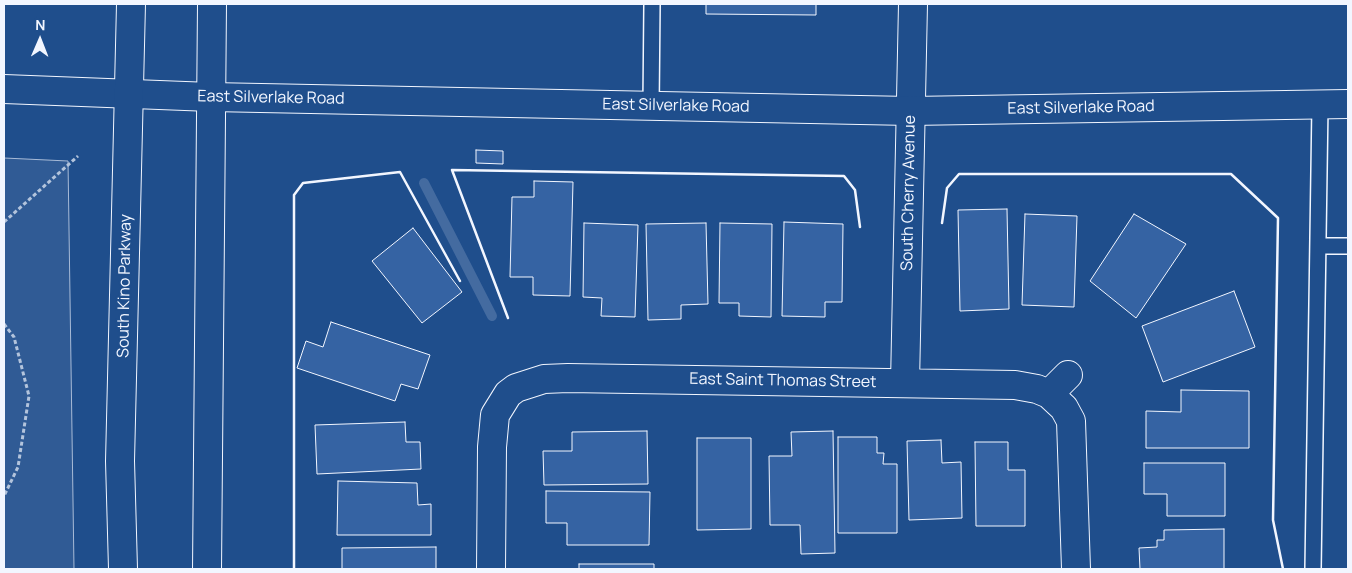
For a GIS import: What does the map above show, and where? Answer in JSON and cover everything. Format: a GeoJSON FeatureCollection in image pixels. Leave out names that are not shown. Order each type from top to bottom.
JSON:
{"type":"FeatureCollection","features":[{"type":"Feature","properties":{"kind":"street","name":"South Kino Parkway"},"geometry":{"type":"LineString","coordinates":[[123,569],[120,462],[131,4]]}},
{"type":"Feature","properties":{"kind":"street"},"geometry":{"type":"LineString","coordinates":[[207,569],[212,4]]}},
{"type":"Feature","properties":{"kind":"street","name":"South Cherry Avenue"},"geometry":{"type":"LineString","coordinates":[[905,383],[913,4]]}},
{"type":"Feature","properties":{"kind":"street","name":"East Silverlake Road"},"geometry":{"type":"LineString","coordinates":[[4,89],[211,97],[910,111],[1348,104]]}},
{"type":"Feature","properties":{"kind":"street"},"geometry":{"type":"LineString","coordinates":[[1068,375],[1049,394],[1064,408],[1071,421],[1076,569]]}},
{"type":"Feature","properties":{"kind":"street","name":"East Saint Thomas Street"},"geometry":{"type":"LineString","coordinates":[[491,569],[493,423],[509,385],[544,379],[568,378],[905,383],[1015,385],[1037,389],[1049,394]]}},
{"type":"Feature","properties":{"kind":"lane"},"geometry":{"type":"LineString","coordinates":[[651,106],[652,4]]}},
{"type":"Feature","properties":{"kind":"lane"},"geometry":{"type":"LineString","coordinates":[[1313,569],[1320,105]]}},
{"type":"Feature","properties":{"kind":"lane"},"geometry":{"type":"LineString","coordinates":[[1318,246],[1348,246]]}},
{"type":"Feature","properties":{"kind":"path"},"geometry":{"type":"LineString","coordinates":[[4,222],[78,156]]}},
{"type":"Feature","properties":{"kind":"path"},"geometry":{"type":"LineString","coordinates":[[4,324],[14,337],[29,396],[18,467],[4,496]]}},
{"type":"Feature","properties":{"kind":"shaded area"},"geometry":{"type":"Polygon","coordinates":[[[4,158],[68,161],[74,569],[4,569],[4,158]]]}},
{"type":"Feature","properties":{"kind":"building"},"geometry":{"type":"Polygon","coordinates":[[[706,4],[816,4],[816,15],[706,14],[706,4]]]}},
{"type":"Feature","properties":{"kind":"building"},"geometry":{"type":"Polygon","coordinates":[[[476,150],[503,151],[503,164],[476,163],[476,150]]]}},
{"type":"Feature","properties":{"kind":"building"},"geometry":{"type":"Polygon","coordinates":[[[534,181],[573,182],[570,296],[533,295],[533,277],[510,277],[512,197],[534,197],[534,181]]]}},
{"type":"Feature","properties":{"kind":"building"},"geometry":{"type":"Polygon","coordinates":[[[1007,209],[1009,309],[960,311],[958,210],[1007,209]]]}},
{"type":"Feature","properties":{"kind":"building"},"geometry":{"type":"Polygon","coordinates":[[[1025,214],[1077,216],[1074,307],[1022,305],[1025,214]]]}},
{"type":"Feature","properties":{"kind":"building"},"geometry":{"type":"Polygon","coordinates":[[[1134,214],[1186,244],[1136,318],[1090,281],[1134,214]]]}},
{"type":"Feature","properties":{"kind":"building"},"geometry":{"type":"Polygon","coordinates":[[[784,222],[843,224],[842,302],[825,302],[825,317],[782,316],[784,222]]]}},
{"type":"Feature","properties":{"kind":"building"},"geometry":{"type":"Polygon","coordinates":[[[584,223],[638,225],[635,317],[601,316],[602,298],[583,297],[584,223]]]}},
{"type":"Feature","properties":{"kind":"building"},"geometry":{"type":"Polygon","coordinates":[[[706,223],[708,304],[681,305],[681,319],[648,320],[646,224],[706,223]]]}},
{"type":"Feature","properties":{"kind":"building"},"geometry":{"type":"Polygon","coordinates":[[[720,223],[772,224],[771,317],[739,316],[739,303],[719,303],[720,223]]]}},
{"type":"Feature","properties":{"kind":"building"},"geometry":{"type":"Polygon","coordinates":[[[413,228],[462,292],[422,323],[372,261],[413,228]]]}},
{"type":"Feature","properties":{"kind":"building"},"geometry":{"type":"Polygon","coordinates":[[[1234,291],[1255,347],[1163,382],[1142,326],[1234,291]]]}},
{"type":"Feature","properties":{"kind":"building"},"geometry":{"type":"Polygon","coordinates":[[[331,322],[430,355],[418,389],[401,384],[395,401],[297,368],[306,341],[323,347],[331,322]]]}},
{"type":"Feature","properties":{"kind":"building"},"geometry":{"type":"Polygon","coordinates":[[[1181,390],[1249,391],[1249,448],[1146,448],[1146,411],[1181,412],[1181,390]]]}},
{"type":"Feature","properties":{"kind":"building"},"geometry":{"type":"Polygon","coordinates":[[[405,422],[406,442],[420,442],[421,469],[317,474],[315,425],[405,422]]]}},
{"type":"Feature","properties":{"kind":"building"},"geometry":{"type":"Polygon","coordinates":[[[647,431],[648,484],[544,485],[543,451],[572,451],[572,432],[647,431]]]}},
{"type":"Feature","properties":{"kind":"building"},"geometry":{"type":"Polygon","coordinates":[[[833,431],[835,553],[801,554],[800,525],[770,525],[769,456],[792,456],[791,432],[833,431]]]}},
{"type":"Feature","properties":{"kind":"building"},"geometry":{"type":"Polygon","coordinates":[[[838,437],[877,437],[877,453],[884,453],[883,464],[897,464],[897,533],[838,533],[838,437]]]}},
{"type":"Feature","properties":{"kind":"building"},"geometry":{"type":"Polygon","coordinates":[[[697,438],[751,438],[751,529],[697,530],[697,438]]]}},
{"type":"Feature","properties":{"kind":"building"},"geometry":{"type":"Polygon","coordinates":[[[941,440],[942,463],[961,462],[962,518],[909,520],[907,441],[941,440]]]}},
{"type":"Feature","properties":{"kind":"building"},"geometry":{"type":"Polygon","coordinates":[[[975,442],[1008,442],[1008,470],[1025,470],[1025,526],[976,526],[975,442]]]}},
{"type":"Feature","properties":{"kind":"building"},"geometry":{"type":"Polygon","coordinates":[[[1144,463],[1225,463],[1225,516],[1167,516],[1167,494],[1144,494],[1144,463]]]}},
{"type":"Feature","properties":{"kind":"building"},"geometry":{"type":"Polygon","coordinates":[[[338,481],[417,483],[418,505],[431,504],[431,535],[337,535],[338,481]]]}},
{"type":"Feature","properties":{"kind":"building"},"geometry":{"type":"Polygon","coordinates":[[[546,491],[650,492],[649,545],[567,545],[567,523],[546,523],[546,491]]]}},
{"type":"Feature","properties":{"kind":"building"},"geometry":{"type":"Polygon","coordinates":[[[1224,529],[1224,569],[1140,569],[1139,548],[1157,547],[1157,540],[1164,540],[1164,530],[1224,529]]]}},
{"type":"Feature","properties":{"kind":"building"},"geometry":{"type":"Polygon","coordinates":[[[436,547],[436,569],[342,569],[342,548],[436,547]]]}},
{"type":"Feature","properties":{"kind":"building"},"geometry":{"type":"Polygon","coordinates":[[[579,564],[654,564],[654,569],[579,569],[579,564]]]}},
{"type":"Feature","properties":{"kind":"waterway"},"geometry":{"type":"LineString","coordinates":[[424,183],[492,316]]}},
{"type":"Feature","properties":{"kind":"wall"},"geometry":{"type":"LineString","coordinates":[[508,318],[452,170],[844,176],[855,190],[860,227]]}},
{"type":"Feature","properties":{"kind":"wall"},"geometry":{"type":"LineString","coordinates":[[294,569],[294,195],[303,183],[400,172],[460,281]]}},
{"type":"Feature","properties":{"kind":"wall"},"geometry":{"type":"LineString","coordinates":[[942,223],[947,188],[959,174],[1231,174],[1278,218],[1273,520],[1283,569]]}}]}
